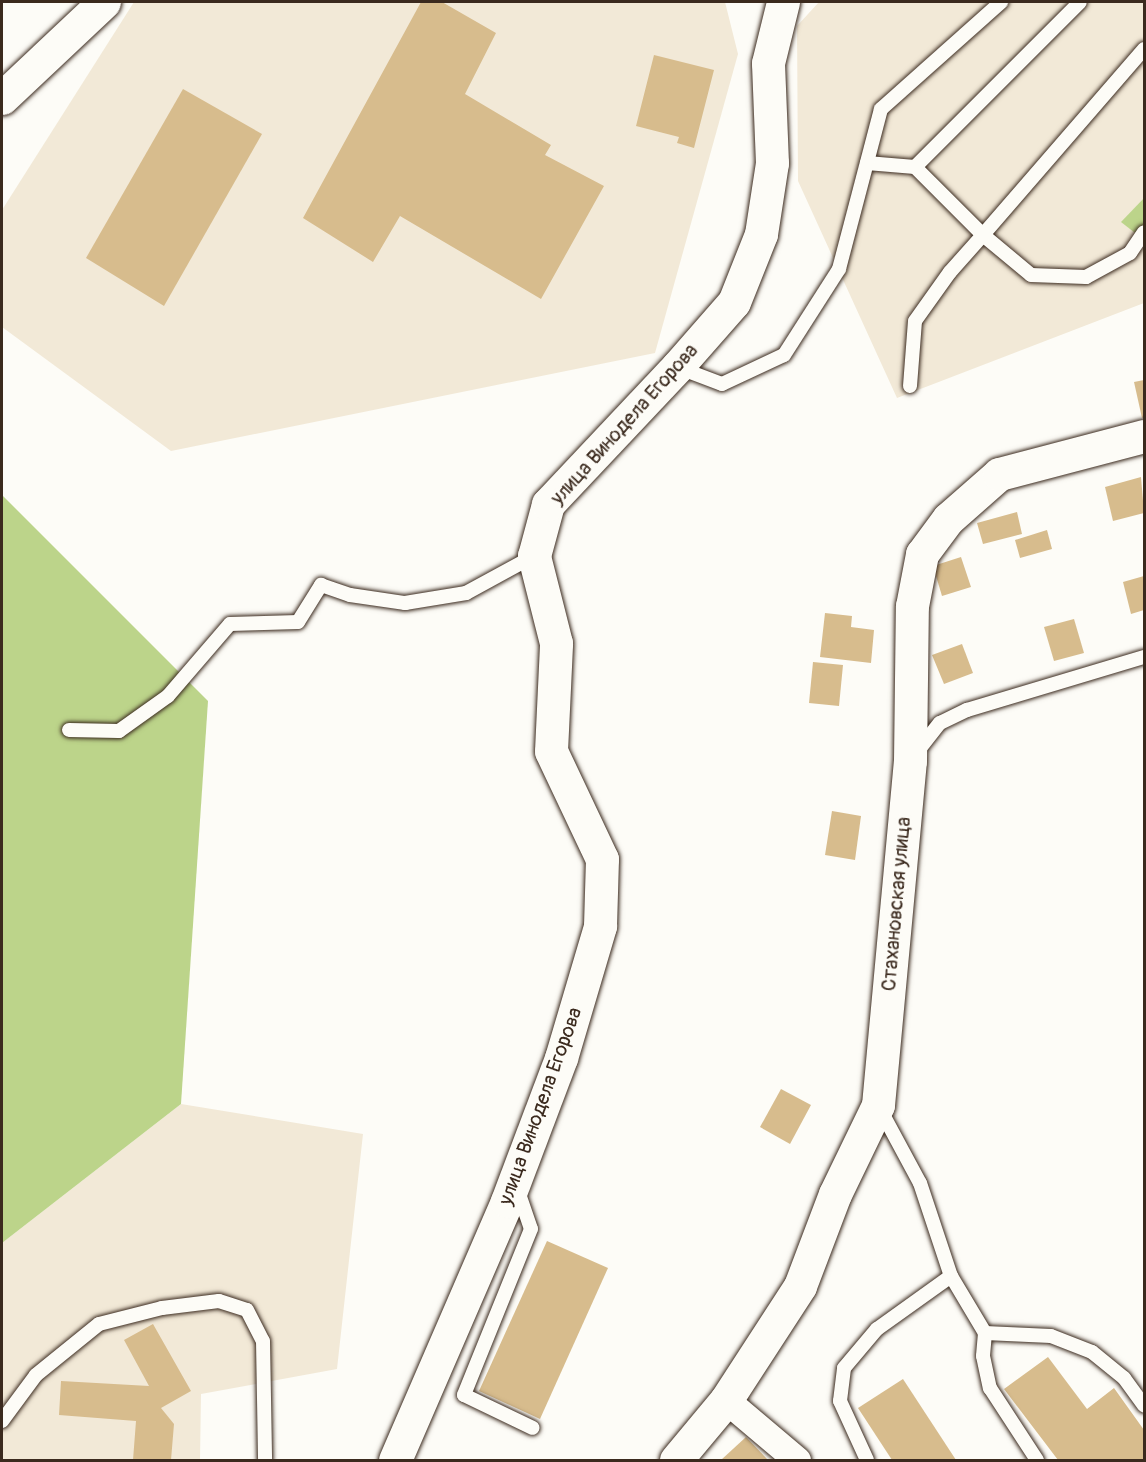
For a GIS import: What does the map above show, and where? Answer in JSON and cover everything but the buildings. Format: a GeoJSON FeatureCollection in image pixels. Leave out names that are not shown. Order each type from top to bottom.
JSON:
{"type":"FeatureCollection","features":[{"type":"Feature","properties":{"kind":"main road"},"geometry":{"type":"LineString","coordinates":[[2,98],[104,2]]}},
{"type":"Feature","properties":{"kind":"main road","name":"улица Винодела Егорова"},"geometry":{"type":"LineString","coordinates":[[395,1461],[514,1180],[561,1058],[600,926],[602,859],[551,751],[556,643],[534,556],[548,504],[677,367],[734,302],[761,234],[772,163],[768,63],[783,2]]}},
{"type":"Feature","properties":{"kind":"main road","name":"Стахановская улица"},"geometry":{"type":"LineString","coordinates":[[676,1461],[726,1400],[800,1286],[835,1194],[878,1106],[910,761],[912,606],[922,554],[948,519],[999,474],[1144,436]]}},
{"type":"Feature","properties":{"kind":"street"},"geometry":{"type":"LineString","coordinates":[[726,1400],[796,1461]]}},
{"type":"Feature","properties":{"kind":"lane"},"geometry":{"type":"LineString","coordinates":[[677,367],[722,384],[784,355],[838,269],[882,109],[1001,2]]}},
{"type":"Feature","properties":{"kind":"lane"},"geometry":{"type":"LineString","coordinates":[[915,167],[1080,2]]}},
{"type":"Feature","properties":{"kind":"lane"},"geometry":{"type":"LineString","coordinates":[[910,386],[915,321],[950,272],[1144,49]]}},
{"type":"Feature","properties":{"kind":"lane"},"geometry":{"type":"LineString","coordinates":[[867,164],[915,167],[983,235],[1032,275],[1086,277],[1130,253],[1144,232]]}},
{"type":"Feature","properties":{"kind":"lane"},"geometry":{"type":"LineString","coordinates":[[69,730],[119,731],[168,696],[230,624],[298,622],[321,585],[350,595],[405,603],[466,593],[534,556]]}},
{"type":"Feature","properties":{"kind":"lane"},"geometry":{"type":"LineString","coordinates":[[910,761],[940,723],[967,710],[1144,657]]}},
{"type":"Feature","properties":{"kind":"lane"},"geometry":{"type":"LineString","coordinates":[[878,1106],[920,1183],[951,1276],[985,1333],[983,1356],[990,1388],[1037,1461]]}},
{"type":"Feature","properties":{"kind":"lane"},"geometry":{"type":"LineString","coordinates":[[514,1180],[531,1229],[464,1395],[533,1428]]}},
{"type":"Feature","properties":{"kind":"lane"},"geometry":{"type":"LineString","coordinates":[[867,1461],[840,1401],[844,1368],[877,1329],[951,1276]]}},
{"type":"Feature","properties":{"kind":"lane"},"geometry":{"type":"LineString","coordinates":[[2,1421],[36,1375],[99,1324],[162,1308],[219,1302],[247,1311],[263,1341],[265,1461]]}},
{"type":"Feature","properties":{"kind":"lane"},"geometry":{"type":"LineString","coordinates":[[985,1333],[1051,1336],[1092,1352],[1124,1378],[1144,1406]]}},
{"type":"Feature","properties":{"kind":"shaded area"},"geometry":{"type":"Polygon","coordinates":[[[134,2],[725,2],[738,54],[655,353],[171,451],[2,327],[2,210],[134,2]]]}},
{"type":"Feature","properties":{"kind":"shaded area"},"geometry":{"type":"Polygon","coordinates":[[[819,2],[1144,2],[1144,198],[1122,222],[1144,240],[1144,303],[897,398],[798,181],[797,26],[819,2]]]}},
{"type":"Feature","properties":{"kind":"shaded area"},"geometry":{"type":"Polygon","coordinates":[[[181,1104],[363,1134],[337,1369],[201,1394],[200,1460],[2,1460],[2,1243],[181,1104]]]}},
{"type":"Feature","properties":{"kind":"green space"},"geometry":{"type":"Polygon","coordinates":[[[1144,198],[1144,240],[1121,222],[1144,198]]]}},
{"type":"Feature","properties":{"kind":"green space"},"geometry":{"type":"Polygon","coordinates":[[[2,495],[208,701],[181,1104],[2,1243],[2,495]]]}}]}
